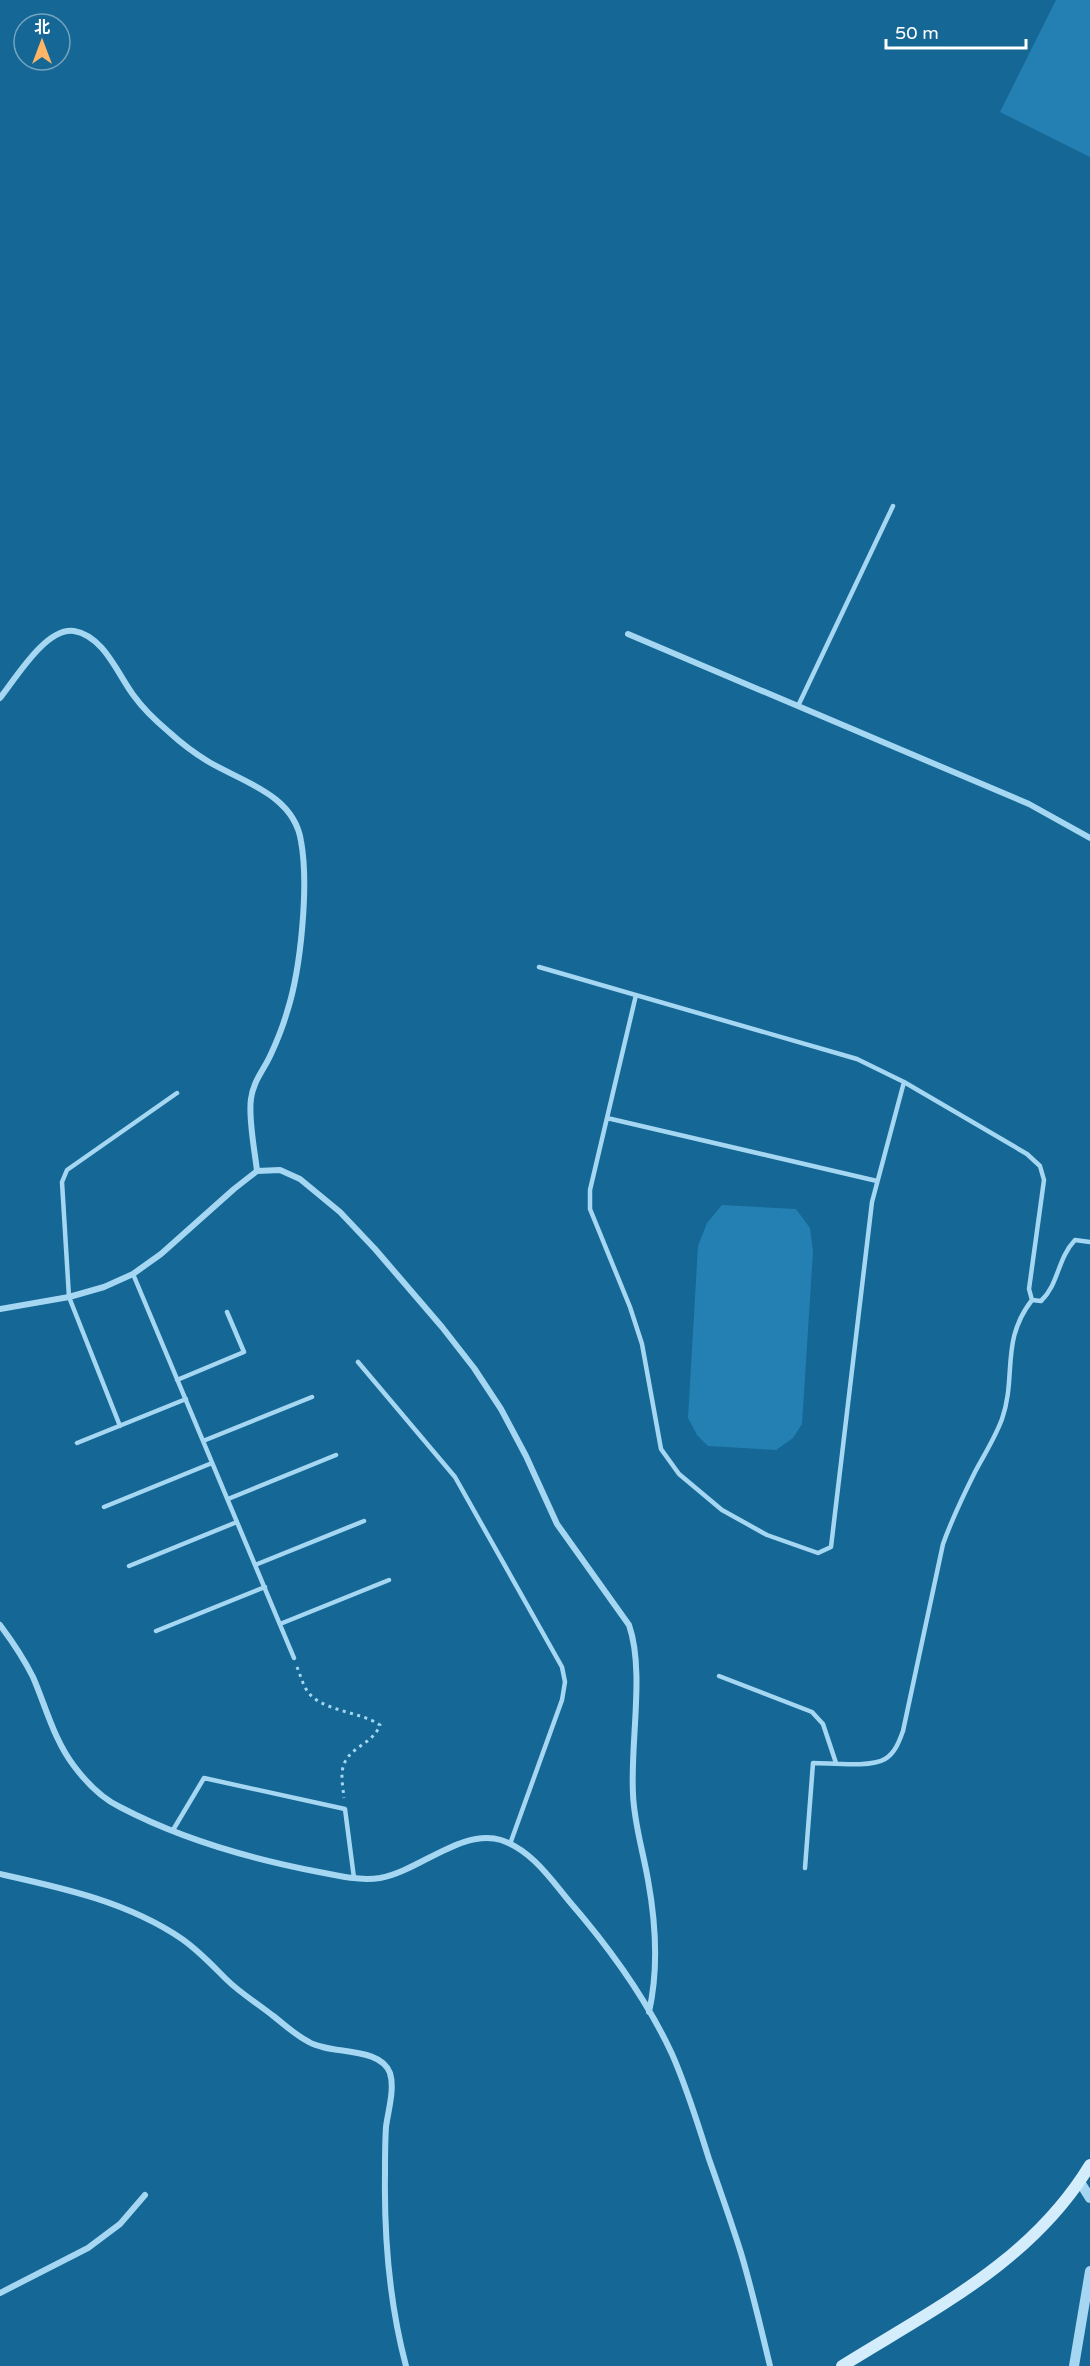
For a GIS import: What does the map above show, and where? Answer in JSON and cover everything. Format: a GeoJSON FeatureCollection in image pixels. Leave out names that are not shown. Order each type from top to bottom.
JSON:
{"type":"FeatureCollection","features":[{"type":"Feature","properties":{"kind":"main road"},"geometry":{"type":"LineString","coordinates":[[842,2366],[984,2278],[1010,2258],[1059,2210],[1090,2165]]}},
{"type":"Feature","properties":{"kind":"street"},"geometry":{"type":"LineString","coordinates":[[0,698],[39,650],[58,632],[74,631],[89,637],[109,658],[150,716],[207,761],[274,797],[291,815],[301,838],[304,863],[303,913],[288,1011],[270,1056],[257,1077],[250,1100],[257,1171]]}},
{"type":"Feature","properties":{"kind":"street"},"geometry":{"type":"LineString","coordinates":[[628,634],[1029,804],[1090,838]]}},
{"type":"Feature","properties":{"kind":"street"},"geometry":{"type":"LineString","coordinates":[[0,1309],[69,1297],[104,1287],[133,1274],[161,1254],[257,1171],[280,1170],[300,1179],[340,1212],[375,1249],[474,1368],[501,1409],[526,1456],[557,1524],[629,1625],[636,1664],[633,1795],[638,1838],[648,1879],[655,1924],[656,1970],[649,2012]]}},
{"type":"Feature","properties":{"kind":"street"},"geometry":{"type":"LineString","coordinates":[[0,1625],[32,1675],[57,1738],[72,1764],[91,1787],[117,1806],[173,1830],[286,1866],[354,1878],[379,1878],[409,1870],[459,1844],[479,1838],[500,1840],[510,1844],[522,1850],[539,1865],[584,1918],[649,2012],[671,2052],[687,2091],[741,2253],[770,2366]]}},
{"type":"Feature","properties":{"kind":"street"},"geometry":{"type":"LineString","coordinates":[[0,1874],[78,1893],[133,1911],[183,1940],[206,1958],[247,1998],[310,2043],[330,2050],[362,2054],[385,2064],[392,2085],[386,2129],[387,2265],[393,2310],[406,2366]]}},
{"type":"Feature","properties":{"kind":"street"},"geometry":{"type":"LineString","coordinates":[[1080,2182],[1090,2198]]}},
{"type":"Feature","properties":{"kind":"street"},"geometry":{"type":"LineString","coordinates":[[0,2293],[88,2248],[120,2224],[145,2195]]}},
{"type":"Feature","properties":{"kind":"street"},"geometry":{"type":"LineString","coordinates":[[1074,2366],[1090,2271]]}},
{"type":"Feature","properties":{"kind":"lane"},"geometry":{"type":"LineString","coordinates":[[798,706],[893,506]]}},
{"type":"Feature","properties":{"kind":"lane"},"geometry":{"type":"LineString","coordinates":[[538,967],[857,1059],[904,1082],[1028,1154],[1040,1166],[1044,1180],[1029,1289],[1032,1300]]}},
{"type":"Feature","properties":{"kind":"lane"},"geometry":{"type":"LineString","coordinates":[[636,995],[590,1190],[590,1209],[630,1307],[642,1344],[661,1449],[679,1474],[722,1510],[767,1535],[818,1553],[831,1547],[872,1202],[904,1082]]}},
{"type":"Feature","properties":{"kind":"lane"},"geometry":{"type":"LineString","coordinates":[[120,1426],[69,1297],[62,1182],[67,1170],[177,1093]]}},
{"type":"Feature","properties":{"kind":"lane"},"geometry":{"type":"LineString","coordinates":[[607,1118],[877,1181]]}},
{"type":"Feature","properties":{"kind":"lane"},"geometry":{"type":"LineString","coordinates":[[1032,1300],[1041,1301],[1050,1293],[1066,1250],[1075,1240],[1090,1242]]}},
{"type":"Feature","properties":{"kind":"lane"},"geometry":{"type":"LineString","coordinates":[[133,1274],[294,1658]]}},
{"type":"Feature","properties":{"kind":"lane"},"geometry":{"type":"LineString","coordinates":[[805,1868],[813,1763],[866,1763],[884,1760],[897,1748],[903,1731],[943,1544],[952,1518],[1000,1422],[1006,1401],[1014,1334],[1022,1313],[1032,1300]]}},
{"type":"Feature","properties":{"kind":"lane"},"geometry":{"type":"LineString","coordinates":[[177,1380],[244,1352],[227,1312]]}},
{"type":"Feature","properties":{"kind":"lane"},"geometry":{"type":"LineString","coordinates":[[358,1362],[455,1477],[562,1666],[565,1682],[562,1700],[510,1844]]}},
{"type":"Feature","properties":{"kind":"lane"},"geometry":{"type":"LineString","coordinates":[[203,1441],[312,1397]]}},
{"type":"Feature","properties":{"kind":"lane"},"geometry":{"type":"LineString","coordinates":[[77,1443],[186,1400]]}},
{"type":"Feature","properties":{"kind":"lane"},"geometry":{"type":"LineString","coordinates":[[228,1499],[336,1455]]}},
{"type":"Feature","properties":{"kind":"lane"},"geometry":{"type":"LineString","coordinates":[[104,1507],[212,1463]]}},
{"type":"Feature","properties":{"kind":"lane"},"geometry":{"type":"LineString","coordinates":[[255,1565],[364,1521]]}},
{"type":"Feature","properties":{"kind":"lane"},"geometry":{"type":"LineString","coordinates":[[129,1566],[237,1522]]}},
{"type":"Feature","properties":{"kind":"lane"},"geometry":{"type":"LineString","coordinates":[[280,1624],[389,1580]]}},
{"type":"Feature","properties":{"kind":"lane"},"geometry":{"type":"LineString","coordinates":[[156,1631],[264,1587]]}},
{"type":"Feature","properties":{"kind":"lane"},"geometry":{"type":"LineString","coordinates":[[719,1677],[812,1712],[823,1724],[836,1763]]}},
{"type":"Feature","properties":{"kind":"lane"},"geometry":{"type":"LineString","coordinates":[[173,1830],[204,1778],[345,1809],[354,1878]]}},
{"type":"Feature","properties":{"kind":"path"},"geometry":{"type":"LineString","coordinates":[[294,1658],[306,1691],[324,1704],[365,1717],[380,1725],[377,1735],[352,1752],[344,1763],[342,1776],[345,1809]]}},
{"type":"Feature","properties":{"kind":"shaded area"},"geometry":{"type":"Polygon","coordinates":[[[1056,0],[1090,0],[1090,157],[1000,112],[1056,0]]]}},
{"type":"Feature","properties":{"kind":"shaded area"},"geometry":{"type":"Polygon","coordinates":[[[722,1205],[796,1209],[810,1228],[813,1251],[802,1424],[793,1438],[776,1450],[708,1446],[697,1435],[688,1418],[698,1246],[707,1223],[722,1205]]]}}]}
